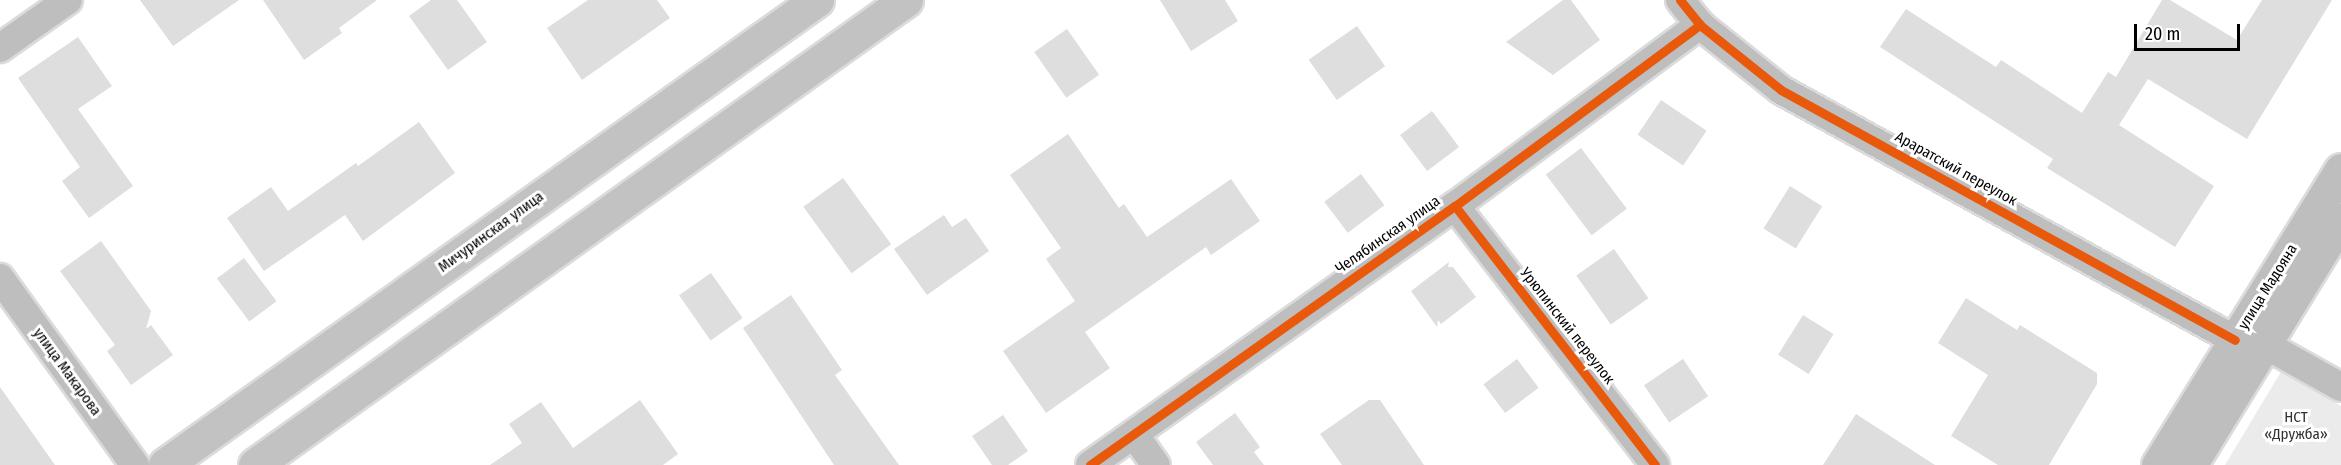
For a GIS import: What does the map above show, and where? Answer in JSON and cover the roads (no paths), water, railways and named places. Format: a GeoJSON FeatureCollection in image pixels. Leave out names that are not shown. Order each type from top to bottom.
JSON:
{"type":"FeatureCollection","features":[{"type":"Feature","properties":{"kind":"main road","name":"Мичуринская улица"},"geometry":{"type":"LineString","coordinates":[[165,465],[816,0]]}},
{"type":"Feature","properties":{"kind":"main road"},"geometry":{"type":"LineString","coordinates":[[255,465],[906,0]]}},
{"type":"Feature","properties":{"kind":"main road","name":"улица Мадояна"},"geometry":{"type":"LineString","coordinates":[[2190,465],[2249,342],[2341,171]]}},
{"type":"Feature","properties":{"kind":"main road","name":"улица Мадояна"},"geometry":{"type":"LineString","coordinates":[[2158,465],[2341,220]]}},
{"type":"Feature","properties":{"kind":"street"},"geometry":{"type":"LineString","coordinates":[[0,48],[68,0]]}},
{"type":"Feature","properties":{"kind":"street","name":"Араратский переулок"},"geometry":{"type":"LineString","coordinates":[[1680,0],[1700,26],[1781,90],[2249,342],[2341,387]]}},
{"type":"Feature","properties":{"kind":"street","name":"Челябинская улица"},"geometry":{"type":"LineString","coordinates":[[1090,465],[1455,206],[1700,26]]}},
{"type":"Feature","properties":{"kind":"street","name":"Урюпинский переулок"},"geometry":{"type":"LineString","coordinates":[[1455,206],[1655,465]]}},
{"type":"Feature","properties":{"kind":"street","name":"улица Макарова"},"geometry":{"type":"LineString","coordinates":[[0,278],[135,465]]}},
{"type":"Feature","properties":{"kind":"street"},"geometry":{"type":"LineString","coordinates":[[1134,434],[1156,465]]}},
{"type":"Feature","properties":{"kind":"park label","name":"НСТ «Дружба»"},"geometry":{"type":"Point","coordinates":[2296,426]}}]}
